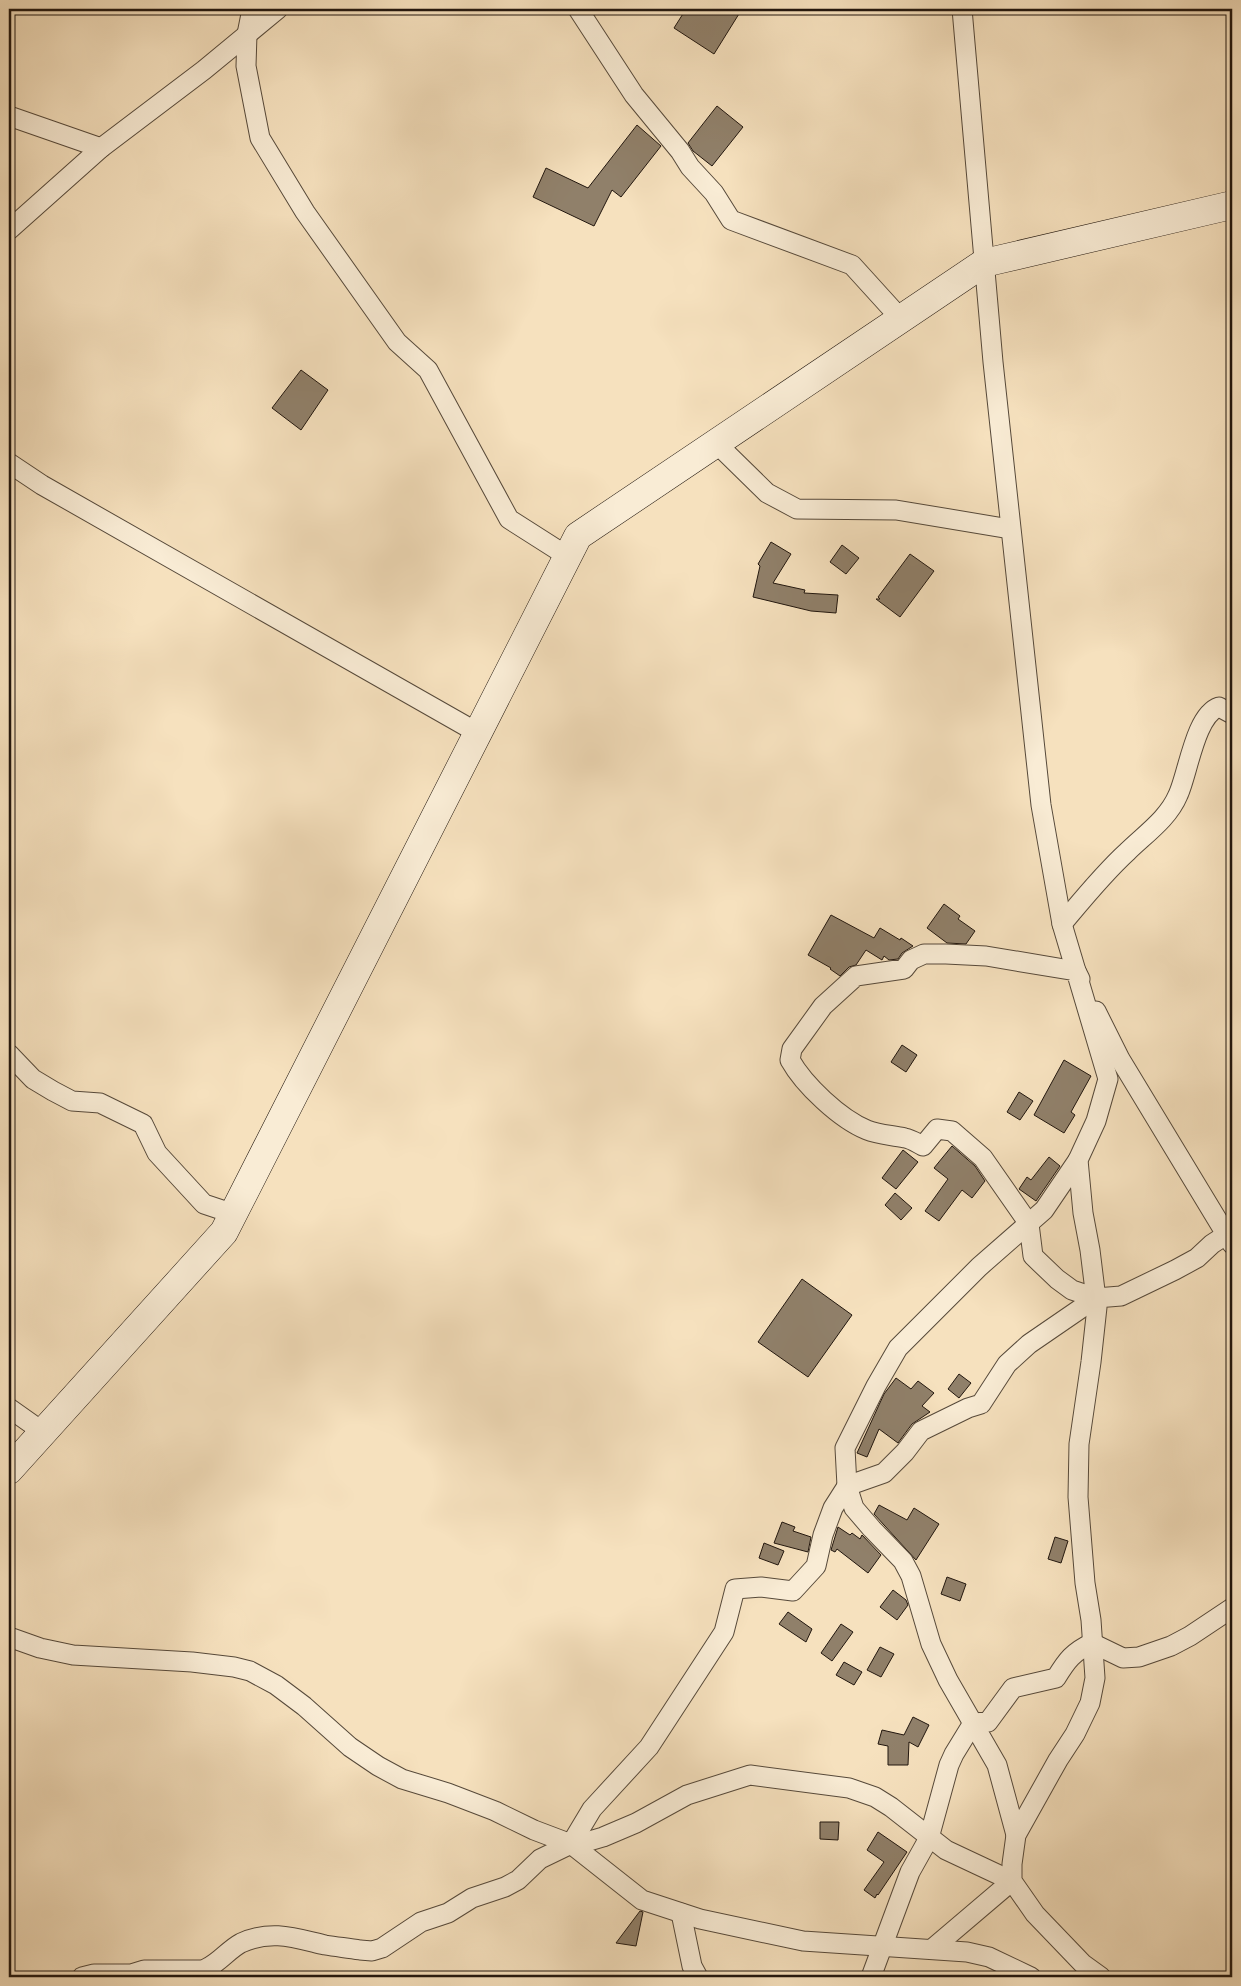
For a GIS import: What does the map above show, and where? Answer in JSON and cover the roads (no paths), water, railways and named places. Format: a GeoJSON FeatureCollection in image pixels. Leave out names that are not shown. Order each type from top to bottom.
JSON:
{"type":"FeatureCollection","features":[{"type":"Feature","properties":{"kind":"main road"},"geometry":{"type":"LineString","coordinates":[[9,1470],[224,1232],[578,536],[984,263],[1232,204]]}},
{"type":"Feature","properties":{"kind":"street"},"geometry":{"type":"LineString","coordinates":[[252,9],[247,34],[246,66],[260,138],[305,212],[397,342],[428,370],[509,519],[568,556]]}},
{"type":"Feature","properties":{"kind":"street"},"geometry":{"type":"LineString","coordinates":[[9,230],[101,148],[204,70],[278,9]]}},
{"type":"Feature","properties":{"kind":"street"},"geometry":{"type":"LineString","coordinates":[[578,9],[634,95],[680,150],[690,167],[714,193],[731,220],[852,265],[901,319]]}},
{"type":"Feature","properties":{"kind":"street"},"geometry":{"type":"LineString","coordinates":[[962,9],[1010,529],[1041,805],[1062,924],[1108,1079],[1096,1121],[1078,1160],[1044,1210],[979,1267],[898,1348],[876,1386],[846,1448],[847,1486],[854,1508],[903,1561],[911,1576],[931,1644],[948,1680],[997,1765],[1016,1835]]}},
{"type":"Feature","properties":{"kind":"street"},"geometry":{"type":"LineString","coordinates":[[9,116],[101,148]]}},
{"type":"Feature","properties":{"kind":"street"},"geometry":{"type":"LineString","coordinates":[[716,443],[767,493],[797,509],[896,510],[1010,529]]}},
{"type":"Feature","properties":{"kind":"street"},"geometry":{"type":"LineString","coordinates":[[9,462],[42,485],[478,733]]}},
{"type":"Feature","properties":{"kind":"street"},"geometry":{"type":"LineString","coordinates":[[1062,924],[1095,883],[1168,812],[1177,798],[1186,774],[1192,745],[1203,722],[1214,709],[1219,707],[1232,714]]}},
{"type":"Feature","properties":{"kind":"street"},"geometry":{"type":"LineString","coordinates":[[924,954],[986,956],[1076,971],[1120,1059],[1230,1237],[1175,1270],[1121,1296],[1096,1298],[1072,1290],[1057,1279],[1033,1256],[1029,1224],[983,1158],[952,1131],[937,1129],[923,1146],[906,1138],[867,1130],[835,1111],[795,1070],[790,1060],[792,1049],[823,1006],[856,976],[904,969],[911,960],[924,954]]}},
{"type":"Feature","properties":{"kind":"street"},"geometry":{"type":"LineString","coordinates":[[9,1054],[33,1079],[72,1101],[100,1103],[142,1124],[158,1153],[204,1204],[234,1214]]}},
{"type":"Feature","properties":{"kind":"street"},"geometry":{"type":"LineString","coordinates":[[932,1949],[1012,1880],[1016,1835],[1058,1760],[1075,1734],[1090,1703],[1095,1678],[1078,1497],[1079,1444],[1097,1308],[1083,1212],[1078,1160]]}},
{"type":"Feature","properties":{"kind":"street"},"geometry":{"type":"LineString","coordinates":[[571,1844],[592,1809],[649,1747],[719,1640],[724,1632],[735,1589],[761,1587],[794,1591],[816,1566],[832,1508],[847,1486],[884,1473],[905,1452],[921,1431],[968,1408],[981,1404],[1007,1364],[1029,1344],[1096,1298]]}},
{"type":"Feature","properties":{"kind":"street"},"geometry":{"type":"LineString","coordinates":[[9,1408],[43,1432]]}},
{"type":"Feature","properties":{"kind":"street"},"geometry":{"type":"LineString","coordinates":[[973,1724],[988,1722],[1013,1688],[1056,1678],[1067,1660],[1079,1649],[1092,1643],[1124,1658],[1139,1657],[1171,1646],[1190,1636],[1232,1608]]}},
{"type":"Feature","properties":{"kind":"street"},"geometry":{"type":"LineString","coordinates":[[9,1637],[40,1648],[73,1655],[192,1662],[250,1671],[276,1685],[304,1706],[350,1746],[378,1766],[402,1779],[448,1793],[495,1811],[534,1830],[571,1844],[642,1900],[681,1913],[700,1919],[803,1941],[967,1952],[988,1957],[1031,1977]]}},
{"type":"Feature","properties":{"kind":"street"},"geometry":{"type":"LineString","coordinates":[[870,1977],[910,1872],[929,1838],[949,1765],[973,1724]]}},
{"type":"Feature","properties":{"kind":"street"},"geometry":{"type":"LineString","coordinates":[[210,1974],[206,1968],[241,1943],[255,1938],[281,1934],[360,1950],[372,1951],[382,1948],[421,1922],[448,1912],[472,1898],[505,1887],[518,1880],[540,1859],[571,1844],[603,1837],[636,1823],[687,1796],[750,1775],[849,1788],[874,1797],[891,1807],[946,1850],[1012,1880],[1035,1914],[1089,1974]]}},
{"type":"Feature","properties":{"kind":"street"},"geometry":{"type":"LineString","coordinates":[[681,1913],[692,1966],[698,1977]]}},
{"type":"Feature","properties":{"kind":"street"},"geometry":{"type":"LineString","coordinates":[[82,1977],[94,1974],[131,1974],[144,1970],[210,1974]]}}]}
